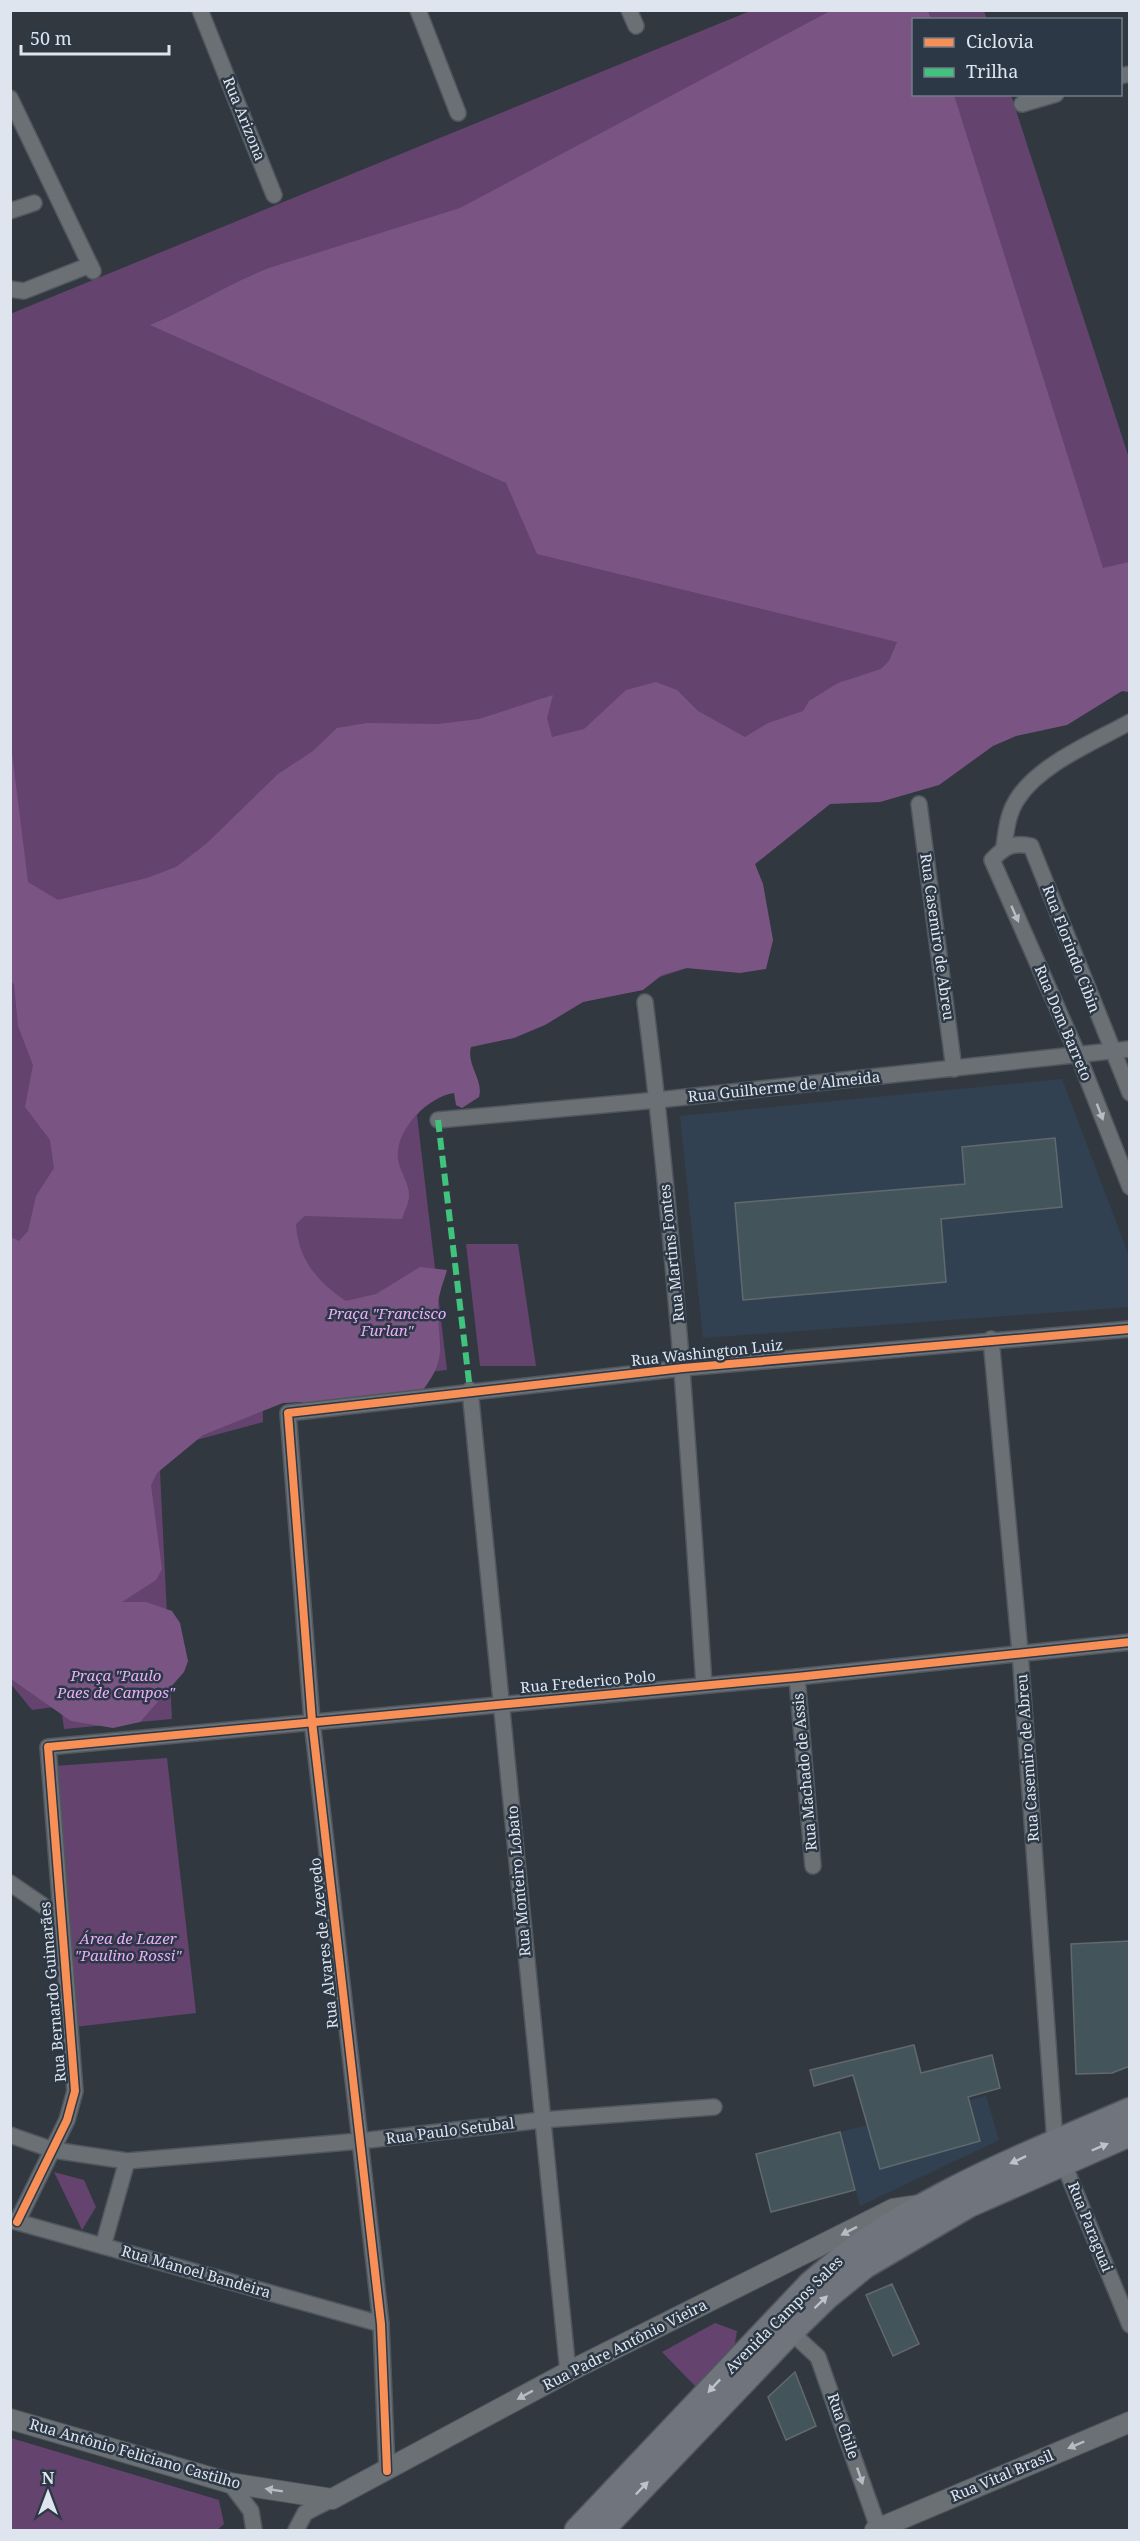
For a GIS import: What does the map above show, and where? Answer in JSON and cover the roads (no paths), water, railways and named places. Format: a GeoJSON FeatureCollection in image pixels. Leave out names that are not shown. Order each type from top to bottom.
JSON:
{"type":"FeatureCollection","features":[{"type":"Feature","properties":{"kind":"main road","name":"Avenida Campos Sales"},"geometry":{"type":"LineString","coordinates":[[602,2530],[826,2297],[865,2266],[1130,2110]]}},
{"type":"Feature","properties":{"kind":"main road","name":"Avenida Campos Sales"},"geometry":{"type":"LineString","coordinates":[[577,2530],[810,2284],[845,2254],[923,2204],[1059,2152],[1130,2134]]}},
{"type":"Feature","properties":{"kind":"street","name":"Rua Arizona"},"geometry":{"type":"LineString","coordinates":[[200,10],[274,195]]}},
{"type":"Feature","properties":{"kind":"street"},"geometry":{"type":"LineString","coordinates":[[418,10],[458,113]]}},
{"type":"Feature","properties":{"kind":"street"},"geometry":{"type":"LineString","coordinates":[[629,10],[636,26]]}},
{"type":"Feature","properties":{"kind":"street"},"geometry":{"type":"LineString","coordinates":[[1022,104],[1049,96]]}},
{"type":"Feature","properties":{"kind":"street"},"geometry":{"type":"LineString","coordinates":[[10,98],[92,268],[24,291],[10,289]]}},
{"type":"Feature","properties":{"kind":"street"},"geometry":{"type":"LineString","coordinates":[[10,211],[34,203]]}},
{"type":"Feature","properties":{"kind":"street"},"geometry":{"type":"LineString","coordinates":[[1004,848],[1006,826],[1017,799],[1040,773],[1130,722]]}},
{"type":"Feature","properties":{"kind":"street","name":"Rua Casemiro de Abreu"},"geometry":{"type":"LineString","coordinates":[[919,804],[954,1069]]}},
{"type":"Feature","properties":{"kind":"street","name":"Rua Florindo Cibin"},"geometry":{"type":"LineString","coordinates":[[1004,848],[1018,843],[1031,846],[1111,1051],[1130,1093]]}},
{"type":"Feature","properties":{"kind":"street","name":"Rua Dom Barreto"},"geometry":{"type":"LineString","coordinates":[[1004,848],[992,860],[1078,1055],[1130,1187]]}},
{"type":"Feature","properties":{"kind":"street","name":"Rua Martins Fontes"},"geometry":{"type":"LineString","coordinates":[[645,1002],[658,1100],[684,1368],[704,1685]]}},
{"type":"Feature","properties":{"kind":"street","name":"Rua Guilherme de Almeida"},"geometry":{"type":"LineString","coordinates":[[438,1120],[658,1100],[1130,1049]]}},
{"type":"Feature","properties":{"kind":"street","name":"Rua Washington Luiz"},"geometry":{"type":"LineString","coordinates":[[288,1413],[470,1390],[684,1368],[991,1339],[1130,1329]]}},
{"type":"Feature","properties":{"kind":"street","name":"Rua Casemiro de Abreu"},"geometry":{"type":"LineString","coordinates":[[991,1339],[1020,1652],[1059,2152]]}},
{"type":"Feature","properties":{"kind":"street","name":"Rua Monteiro Lobato"},"geometry":{"type":"LineString","coordinates":[[470,1390],[568,2372]]}},
{"type":"Feature","properties":{"kind":"street","name":"Rua Alvares de Azevedo"},"geometry":{"type":"LineString","coordinates":[[288,1413],[312,1721],[381,2324],[387,2471]]}},
{"type":"Feature","properties":{"kind":"street","name":"Rua Frederico Polo"},"geometry":{"type":"LineString","coordinates":[[48,1747],[797,1677],[1130,1642]]}},
{"type":"Feature","properties":{"kind":"street","name":"Rua Machado de Assis"},"geometry":{"type":"LineString","coordinates":[[797,1677],[813,1866]]}},
{"type":"Feature","properties":{"kind":"street","name":"Rua Bernardo Guimarães"},"geometry":{"type":"LineString","coordinates":[[14,2221],[53,2150],[67,2120],[75,2091],[48,1747]]}},
{"type":"Feature","properties":{"kind":"street"},"geometry":{"type":"LineString","coordinates":[[10,1883],[61,1918]]}},
{"type":"Feature","properties":{"kind":"street","name":"Rua Paulo Setubal"},"geometry":{"type":"LineString","coordinates":[[10,2136],[53,2150],[127,2161],[360,2141],[542,2120],[714,2107]]}},
{"type":"Feature","properties":{"kind":"street","name":"Rua Paraguai"},"geometry":{"type":"LineString","coordinates":[[1059,2152],[1130,2325]]}},
{"type":"Feature","properties":{"kind":"street"},"geometry":{"type":"LineString","coordinates":[[103,2246],[127,2161]]}},
{"type":"Feature","properties":{"kind":"street","name":"Rua Padre Antônio Vieira"},"geometry":{"type":"LineString","coordinates":[[332,2499],[568,2372],[893,2209],[923,2204]]}},
{"type":"Feature","properties":{"kind":"street","name":"Rua Manoel Bandeira"},"geometry":{"type":"LineString","coordinates":[[14,2221],[381,2324]]}},
{"type":"Feature","properties":{"kind":"street","name":"Rua Chile"},"geometry":{"type":"LineString","coordinates":[[792,2332],[818,2357],[878,2530]]}},
{"type":"Feature","properties":{"kind":"street","name":"Rua Antônio Feliciano Castilho"},"geometry":{"type":"LineString","coordinates":[[10,2419],[230,2483],[332,2499]]}},
{"type":"Feature","properties":{"kind":"street","name":"Rua Vital Brasil"},"geometry":{"type":"LineString","coordinates":[[878,2530],[1130,2422]]}},
{"type":"Feature","properties":{"kind":"street"},"geometry":{"type":"LineString","coordinates":[[230,2483],[251,2511],[254,2530]]}},
{"type":"Feature","properties":{"kind":"street"},"geometry":{"type":"LineString","coordinates":[[296,2530],[305,2513],[332,2499]]}},
{"type":"Feature","properties":{"kind":"park label","name":"Praça \"Francisco Furlan\""},"geometry":{"type":"Point","coordinates":[387,1322]}},
{"type":"Feature","properties":{"kind":"park label","name":"Praça \"Paulo Paes de Campos\""},"geometry":{"type":"Point","coordinates":[116,1684]}},
{"type":"Feature","properties":{"kind":"park label","name":"Área de Lazer \"Paulino Rossi\""},"geometry":{"type":"Point","coordinates":[128,1948]}}]}
